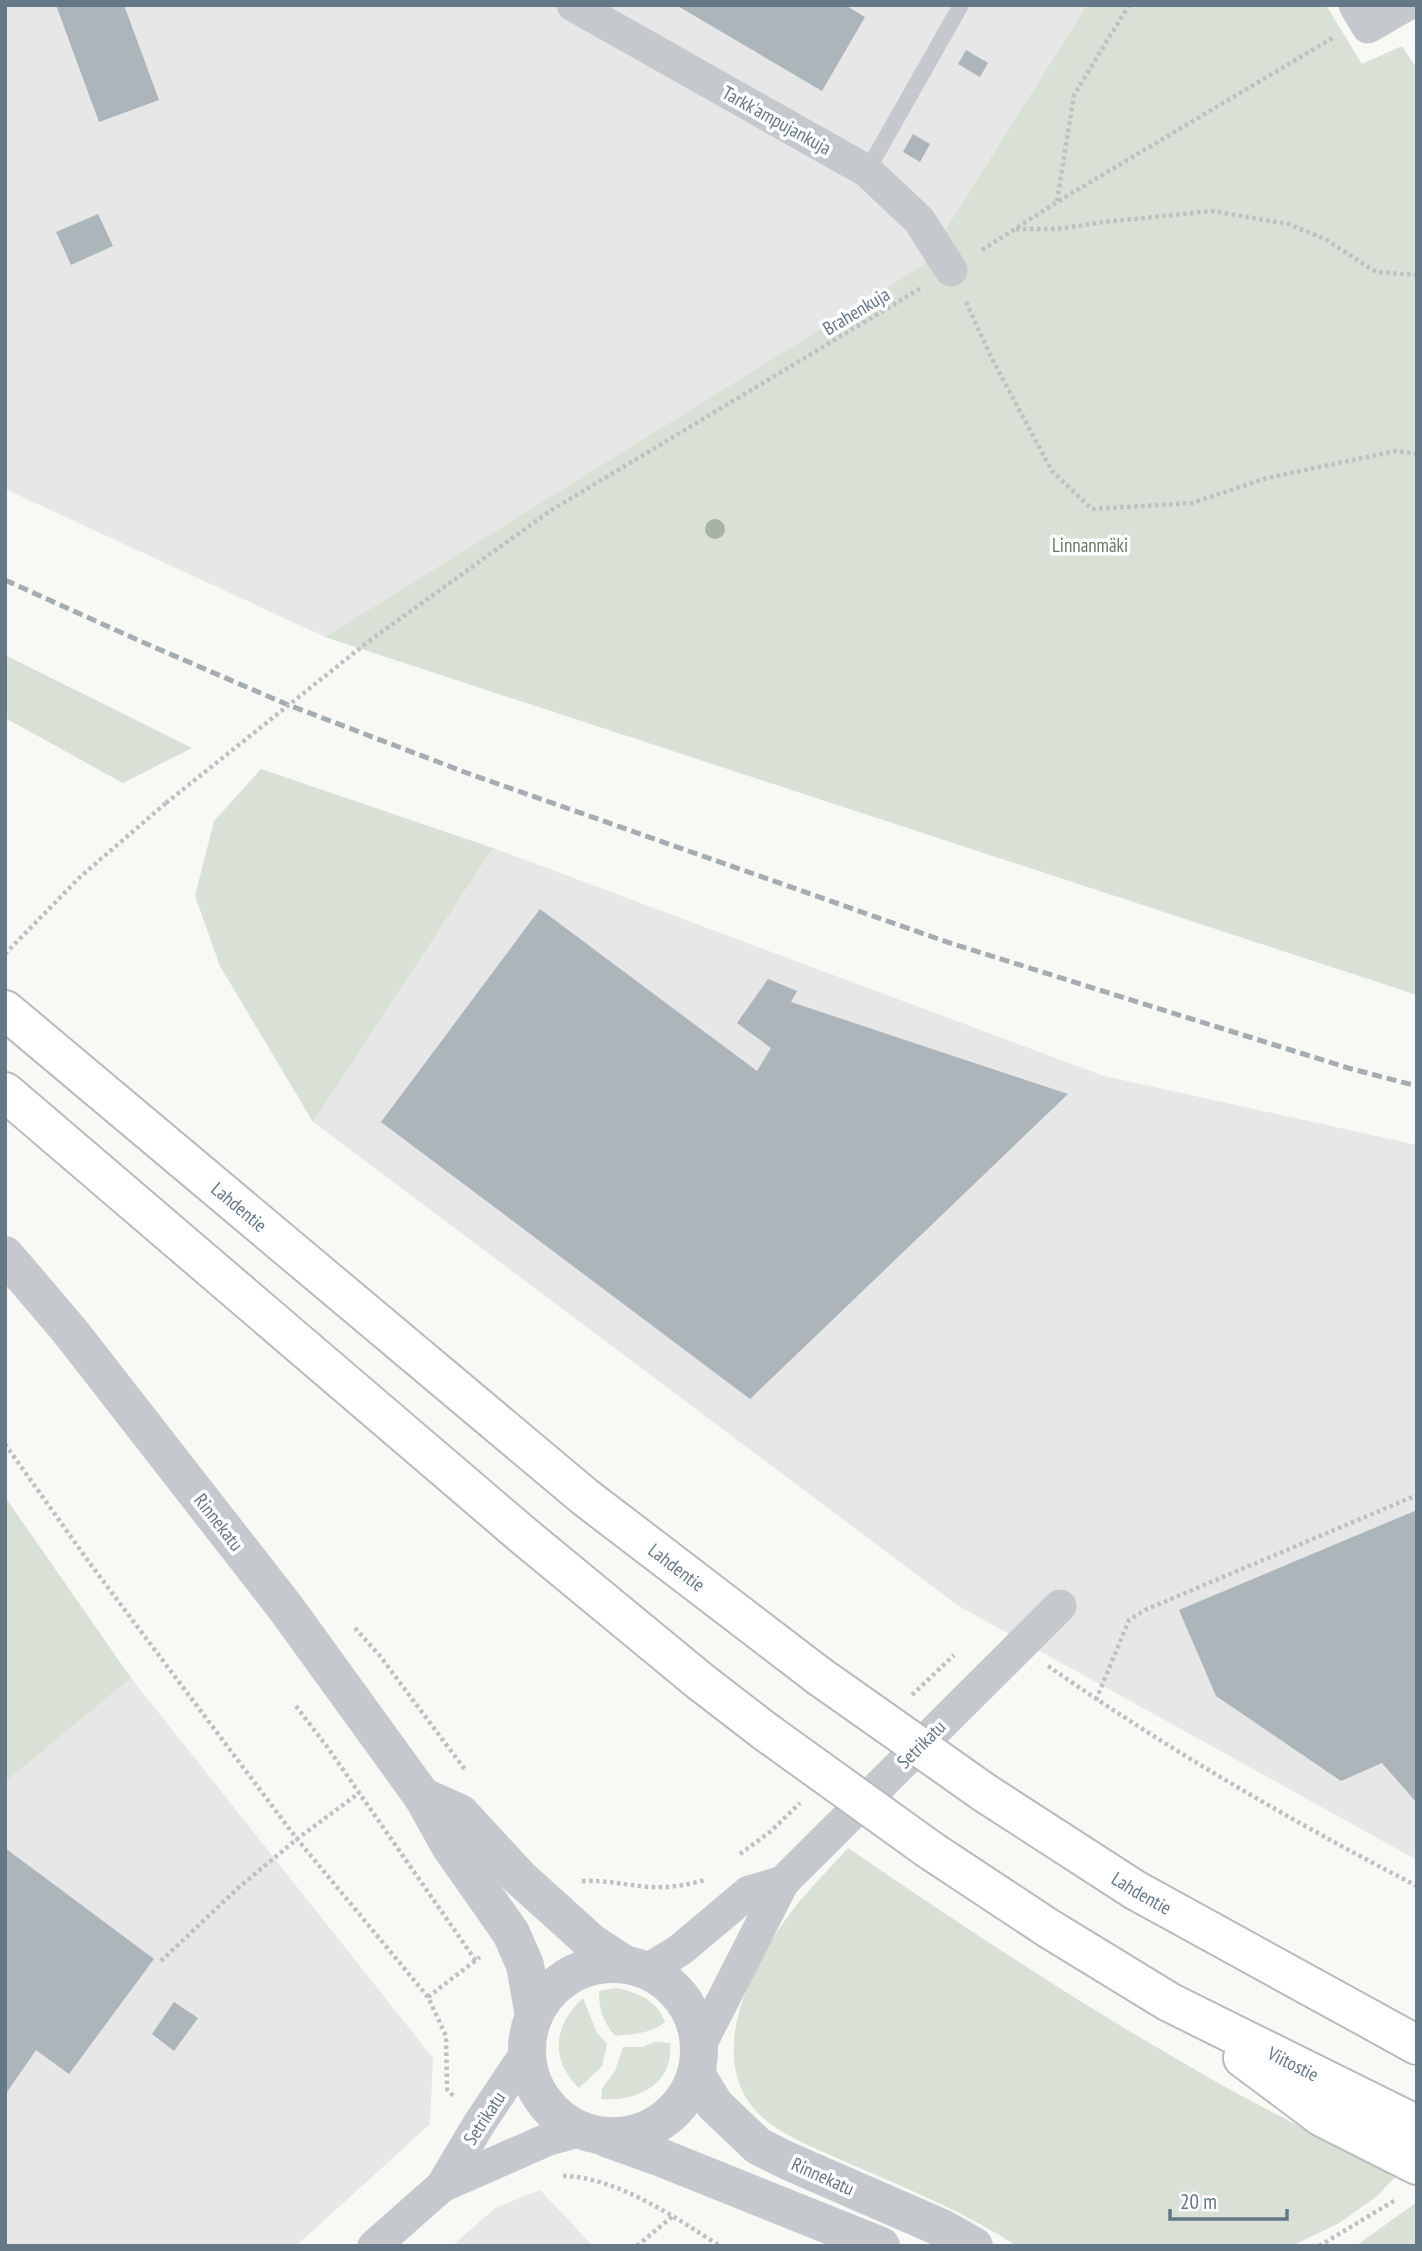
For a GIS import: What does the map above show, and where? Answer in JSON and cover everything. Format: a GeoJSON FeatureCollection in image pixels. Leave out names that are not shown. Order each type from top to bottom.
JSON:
{"type":"FeatureCollection","features":[{"type":"Feature","properties":{"kind":"highway","name":"Lahdentie"},"geometry":{"type":"LineString","coordinates":[[5,1010],[585,1497],[819,1676],[985,1793],[1135,1890],[1413,2043]]}},
{"type":"Feature","properties":{"kind":"highway"},"geometry":{"type":"LineString","coordinates":[[5,1092],[524,1536],[701,1682],[930,1850],[1048,1928],[1169,2002],[1322,2117],[1412,2179]]}},
{"type":"Feature","properties":{"kind":"highway","name":"Viitostie"},"geometry":{"type":"LineString","coordinates":[[1169,2002],[1417,2125]]}},
{"type":"Feature","properties":{"kind":"street","name":"Tarkk'ampujankuja"},"geometry":{"type":"LineString","coordinates":[[573,5],[867,171],[919,220],[951,270]]}},
{"type":"Feature","properties":{"kind":"street"},"geometry":{"type":"LineString","coordinates":[[1362,16],[1406,5]]}},
{"type":"Feature","properties":{"kind":"street","name":"Rinnekatu"},"geometry":{"type":"LineString","coordinates":[[5,1255],[69,1330],[277,1596],[422,1796],[450,1846],[511,1933],[525,1965],[530,2034]]}},
{"type":"Feature","properties":{"kind":"street","name":"Setrikatu"},"geometry":{"type":"LineString","coordinates":[[698,2060],[783,1882],[1060,1606]]}},
{"type":"Feature","properties":{"kind":"street"},"geometry":{"type":"LineString","coordinates":[[422,1796],[460,1812],[519,1877],[592,1943],[668,1982],[684,2000],[695,2021],[698,2060],[688,2094],[674,2111],[657,2124],[637,2133],[616,2136],[588,2132]]}},
{"type":"Feature","properties":{"kind":"street","name":"Setrikatu"},"geometry":{"type":"LineString","coordinates":[[635,1967],[680,1950],[749,1892],[783,1882]]}},
{"type":"Feature","properties":{"kind":"street"},"geometry":{"type":"LineString","coordinates":[[635,1967],[601,1964],[580,1970],[561,1981],[544,1997],[530,2034],[530,2072],[537,2091],[556,2114],[588,2132],[662,2158],[881,2246]]}},
{"type":"Feature","properties":{"kind":"street","name":"Setrikatu"},"geometry":{"type":"LineString","coordinates":[[442,2186],[530,2034]]}},
{"type":"Feature","properties":{"kind":"street","name":"Rinnekatu"},"geometry":{"type":"LineString","coordinates":[[698,2060],[715,2105],[758,2146],[944,2229],[974,2246]]}},
{"type":"Feature","properties":{"kind":"street","name":"Setrikatu"},"geometry":{"type":"LineString","coordinates":[[374,2246],[442,2186],[549,2139],[588,2132]]}},
{"type":"Feature","properties":{"kind":"lane"},"geometry":{"type":"LineString","coordinates":[[867,171],[961,5]]}},
{"type":"Feature","properties":{"kind":"path"},"geometry":{"type":"LineString","coordinates":[[1057,202],[1074,95],[1129,5]]}},
{"type":"Feature","properties":{"kind":"path","name":"Brahenkuja"},"geometry":{"type":"LineString","coordinates":[[5,954],[80,877],[166,803],[369,641],[550,511],[951,270],[1057,202],[1338,34],[1362,16]]}},
{"type":"Feature","properties":{"kind":"path"},"geometry":{"type":"LineString","coordinates":[[1016,229],[1056,229],[1212,211],[1288,223],[1325,239],[1376,272],[1417,275]]}},
{"type":"Feature","properties":{"kind":"path"},"geometry":{"type":"LineString","coordinates":[[951,270],[991,356],[1052,471],[1092,509],[1192,503],[1267,478],[1396,451],[1417,454]]}},
{"type":"Feature","properties":{"kind":"path"},"geometry":{"type":"LineString","coordinates":[[5,1444],[91,1565],[297,1839],[428,1997],[446,2036],[447,2089],[463,2106]]}},
{"type":"Feature","properties":{"kind":"path"},"geometry":{"type":"LineString","coordinates":[[1096,1700],[1129,1620],[1145,1610],[1417,1495]]}},
{"type":"Feature","properties":{"kind":"path"},"geometry":{"type":"LineString","coordinates":[[355,1628],[380,1656],[472,1778]]}},
{"type":"Feature","properties":{"kind":"path"},"geometry":{"type":"LineString","coordinates":[[296,1706],[476,1961]]}},
{"type":"Feature","properties":{"kind":"path"},"geometry":{"type":"LineString","coordinates":[[160,1961],[238,1888],[297,1839],[359,1793]]}},
{"type":"Feature","properties":{"kind":"path"},"geometry":{"type":"LineString","coordinates":[[428,1997],[487,1952]]}},
{"type":"Feature","properties":{"kind":"path"},"geometry":{"type":"LineString","coordinates":[[554,2178],[565,2176],[602,2183],[673,2216],[720,2246]]}},
{"type":"Feature","properties":{"kind":"path"},"geometry":{"type":"LineString","coordinates":[[1319,2246],[1412,2179]]}},
{"type":"Feature","properties":{"kind":"path"},"geometry":{"type":"LineString","coordinates":[[637,2246],[673,2216]]}},
{"type":"Feature","properties":{"kind":"shaded area"},"geometry":{"type":"Polygon","coordinates":[[[5,5],[1087,5],[923,265],[325,637],[5,489],[5,5]]]}},
{"type":"Feature","properties":{"kind":"shaded area"},"geometry":{"type":"Polygon","coordinates":[[[493,848],[1104,1076],[1417,1145],[1417,1860],[957,1605],[313,1122],[493,848]]]}},
{"type":"Feature","properties":{"kind":"shaded area"},"geometry":{"type":"Polygon","coordinates":[[[131,1678],[433,2058],[430,2124],[296,2246],[5,2246],[5,1782],[131,1678]]]}},
{"type":"Feature","properties":{"kind":"shaded area"},"geometry":{"type":"Polygon","coordinates":[[[540,2190],[593,2246],[452,2246],[495,2208],[540,2190]]]}},
{"type":"Feature","properties":{"kind":"green space","name":"Linnanmäki"},"geometry":{"type":"Polygon","coordinates":[[[1087,5],[1326,5],[1362,64],[1402,46],[1417,69],[1417,995],[325,637],[923,265],[1087,5]]]}},
{"type":"Feature","properties":{"kind":"green space"},"geometry":{"type":"Polygon","coordinates":[[[5,655],[192,748],[123,783],[5,718],[5,655]]]}},
{"type":"Feature","properties":{"kind":"green space"},"geometry":{"type":"Polygon","coordinates":[[[261,769],[493,848],[313,1122],[220,966],[195,896],[214,821],[261,769]]]}},
{"type":"Feature","properties":{"kind":"green space"},"geometry":{"type":"Polygon","coordinates":[[[5,1497],[131,1678],[5,1782],[5,1497]]]}},
{"type":"Feature","properties":{"kind":"green space"},"geometry":{"type":"Polygon","coordinates":[[[848,1848],[1010,1956],[1133,2033],[1257,2104],[1397,2175],[1377,2196],[1341,2222],[1292,2246],[1017,2246],[938,2203],[782,2132],[762,2117],[744,2094],[735,2068],[734,2039],[740,2010],[763,1954],[779,1929],[848,1848]]]}},
{"type":"Feature","properties":{"kind":"green space"},"geometry":{"type":"Polygon","coordinates":[[[616,1988],[645,1998],[657,2008],[665,2022],[648,2031],[615,2036],[602,2015],[599,1991],[616,1988]]]}},
{"type":"Feature","properties":{"kind":"green space"},"geometry":{"type":"Polygon","coordinates":[[[583,1998],[597,2033],[607,2044],[602,2066],[579,2088],[563,2066],[559,2042],[566,2019],[583,1998]]]}},
{"type":"Feature","properties":{"kind":"green space"},"geometry":{"type":"Polygon","coordinates":[[[654,2042],[670,2043],[670,2058],[659,2080],[639,2094],[601,2099],[602,2088],[615,2071],[623,2047],[643,2047],[654,2042]]]}},
{"type":"Feature","properties":{"kind":"green space"},"geometry":{"type":"Polygon","coordinates":[[[1417,2202],[1417,2246],[1355,2246],[1357,2245],[1417,2202]]]}},
{"type":"Feature","properties":{"kind":"building"},"geometry":{"type":"Polygon","coordinates":[[[56,5],[124,5],[159,100],[99,122],[56,5]]]}},
{"type":"Feature","properties":{"kind":"building"},"geometry":{"type":"Polygon","coordinates":[[[676,5],[845,5],[865,17],[822,91],[676,5]]]}},
{"type":"Feature","properties":{"kind":"building"},"geometry":{"type":"Polygon","coordinates":[[[966,50],[988,63],[980,77],[958,64],[966,50]]]}},
{"type":"Feature","properties":{"kind":"building"},"geometry":{"type":"Polygon","coordinates":[[[913,134],[930,144],[920,162],[903,152],[913,134]]]}},
{"type":"Feature","properties":{"kind":"building"},"geometry":{"type":"Polygon","coordinates":[[[98,214],[113,246],[71,265],[56,232],[98,214]]]}},
{"type":"Feature","properties":{"kind":"building"},"geometry":{"type":"Polygon","coordinates":[[[540,909],[757,1071],[771,1048],[737,1023],[768,979],[797,991],[791,1002],[1068,1094],[750,1399],[381,1122],[540,909]]]}},
{"type":"Feature","properties":{"kind":"building"},"geometry":{"type":"Polygon","coordinates":[[[1417,1510],[1417,1803],[1382,1763],[1341,1781],[1216,1696],[1179,1610],[1417,1510]]]}},
{"type":"Feature","properties":{"kind":"building"},"geometry":{"type":"Polygon","coordinates":[[[5,1848],[154,1959],[69,2074],[36,2050],[5,2095],[5,1848]]]}},
{"type":"Feature","properties":{"kind":"building"},"geometry":{"type":"Polygon","coordinates":[[[174,2002],[198,2018],[174,2051],[152,2034],[174,2002]]]}},
{"type":"Feature","properties":{"kind":"railway"},"geometry":{"type":"LineString","coordinates":[[5,580],[286,704],[467,773],[947,942],[1348,1068],[1417,1086]]}}]}
